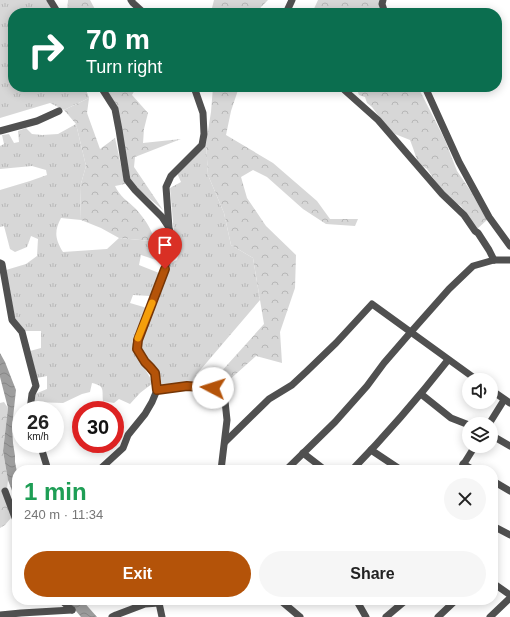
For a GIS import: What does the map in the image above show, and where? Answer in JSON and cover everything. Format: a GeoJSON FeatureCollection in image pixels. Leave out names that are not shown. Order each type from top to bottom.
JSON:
{"type":"FeatureCollection","features":[{"type":"Feature","properties":{"kind":"street"},"geometry":{"type":"LineString","coordinates":[[131,0],[138,8]]}},
{"type":"Feature","properties":{"kind":"street"},"geometry":{"type":"LineString","coordinates":[[104,92],[115,109],[127,180],[162,217],[169,228]]}},
{"type":"Feature","properties":{"kind":"street"},"geometry":{"type":"LineString","coordinates":[[104,465],[123,448],[128,435],[146,414],[157,390],[155,373],[145,362],[137,349],[137,345],[172,246],[166,187],[171,176],[202,145],[204,134],[203,114],[196,92]]}},
{"type":"Feature","properties":{"kind":"street"},"geometry":{"type":"LineString","coordinates":[[347,92],[378,120],[442,194],[464,215],[478,233],[494,260]]}},
{"type":"Feature","properties":{"kind":"street"},"geometry":{"type":"LineString","coordinates":[[427,92],[459,162],[489,217],[510,246]]}},
{"type":"Feature","properties":{"kind":"street"},"geometry":{"type":"LineString","coordinates":[[0,132],[37,121],[59,111]]}},
{"type":"Feature","properties":{"kind":"street"},"geometry":{"type":"LineString","coordinates":[[291,465],[335,422],[368,386],[384,363],[410,332],[449,289],[473,266],[494,260],[510,260]]}},
{"type":"Feature","properties":{"kind":"street"},"geometry":{"type":"LineString","coordinates":[[0,263],[2,264],[12,320],[22,332],[36,386],[32,394],[31,401]]}},
{"type":"Feature","properties":{"kind":"street"},"geometry":{"type":"LineString","coordinates":[[225,442],[268,399],[292,385],[308,371],[372,304],[467,373]]}},
{"type":"Feature","properties":{"kind":"street"},"geometry":{"type":"LineString","coordinates":[[357,465],[421,394],[448,360]]}},
{"type":"Feature","properties":{"kind":"street"},"geometry":{"type":"LineString","coordinates":[[157,390],[187,386],[213,388],[222,394],[225,401],[227,420],[223,465]]}},
{"type":"Feature","properties":{"kind":"street"},"geometry":{"type":"LineString","coordinates":[[421,394],[451,418],[462,422]]}},
{"type":"Feature","properties":{"kind":"street"},"geometry":{"type":"LineString","coordinates":[[494,417],[507,401],[498,395]]}},
{"type":"Feature","properties":{"kind":"street"},"geometry":{"type":"LineString","coordinates":[[498,439],[510,446]]}},
{"type":"Feature","properties":{"kind":"street"},"geometry":{"type":"LineString","coordinates":[[371,450],[393,465]]}},
{"type":"Feature","properties":{"kind":"street"},"geometry":{"type":"LineString","coordinates":[[43,453],[46,465]]}},
{"type":"Feature","properties":{"kind":"street"},"geometry":{"type":"LineString","coordinates":[[303,453],[319,465]]}},
{"type":"Feature","properties":{"kind":"street"},"geometry":{"type":"LineString","coordinates":[[463,465],[471,453]]}},
{"type":"Feature","properties":{"kind":"street"},"geometry":{"type":"LineString","coordinates":[[498,484],[510,491]]}},
{"type":"Feature","properties":{"kind":"street"},"geometry":{"type":"LineString","coordinates":[[5,491],[12,510]]}},
{"type":"Feature","properties":{"kind":"street"},"geometry":{"type":"LineString","coordinates":[[498,529],[510,535]]}},
{"type":"Feature","properties":{"kind":"street"},"geometry":{"type":"LineString","coordinates":[[490,617],[510,596],[498,587]]}},
{"type":"Feature","properties":{"kind":"street"},"geometry":{"type":"LineString","coordinates":[[0,615],[21,612],[72,610],[66,605]]}},
{"type":"Feature","properties":{"kind":"street"},"geometry":{"type":"LineString","coordinates":[[114,616],[142,605]]}},
{"type":"Feature","properties":{"kind":"street"},"geometry":{"type":"LineString","coordinates":[[162,605],[162,617]]}},
{"type":"Feature","properties":{"kind":"street"},"geometry":{"type":"LineString","coordinates":[[286,605],[300,617]]}},
{"type":"Feature","properties":{"kind":"street"},"geometry":{"type":"LineString","coordinates":[[360,605],[366,617]]}},
{"type":"Feature","properties":{"kind":"street"},"geometry":{"type":"LineString","coordinates":[[386,617],[400,605]]}},
{"type":"Feature","properties":{"kind":"street"},"geometry":{"type":"LineString","coordinates":[[438,617],[451,605]]}},
{"type":"Feature","properties":{"kind":"green space"},"geometry":{"type":"Polygon","coordinates":[[[0,0],[47,0],[51,8],[8,8],[8,92],[87,92],[89,98],[64,110],[50,103],[0,118],[0,0]]]}},
{"type":"Feature","properties":{"kind":"green space"},"geometry":{"type":"Polygon","coordinates":[[[68,0],[90,0],[94,8],[67,8],[68,0]]]}},
{"type":"Feature","properties":{"kind":"green space"},"geometry":{"type":"Polygon","coordinates":[[[214,0],[268,0],[260,8],[212,8],[214,0]]]}},
{"type":"Feature","properties":{"kind":"green space"},"geometry":{"type":"Polygon","coordinates":[[[318,0],[379,0],[380,8],[314,8],[318,0]]]}},
{"type":"Feature","properties":{"kind":"green space"},"geometry":{"type":"Polygon","coordinates":[[[107,92],[134,92],[132,95],[148,113],[144,129],[143,143],[181,139],[135,157],[134,167],[163,210],[131,183],[119,116],[107,92]]]}},
{"type":"Feature","properties":{"kind":"green space"},"geometry":{"type":"Polygon","coordinates":[[[213,92],[237,92],[231,111],[226,135],[273,163],[317,201],[330,219],[358,219],[355,226],[326,224],[303,209],[267,177],[253,170],[241,177],[247,198],[266,226],[296,255],[295,288],[280,332],[282,363],[256,356],[227,382],[219,374],[264,324],[253,258],[231,245],[224,213],[208,175],[206,143],[213,92]]]}},
{"type":"Feature","properties":{"kind":"green space"},"geometry":{"type":"Polygon","coordinates":[[[358,92],[421,92],[445,140],[457,171],[487,220],[477,229],[461,206],[447,198],[427,169],[418,163],[410,140],[395,134],[367,103],[365,97],[359,95],[358,92]]]}},
{"type":"Feature","properties":{"kind":"green space"},"geometry":{"type":"Polygon","coordinates":[[[89,98],[87,113],[100,149],[115,138],[125,184],[115,186],[122,196],[136,209],[146,222],[153,236],[151,241],[119,238],[101,228],[81,220],[80,187],[86,166],[76,124],[64,110],[89,98]]]}},
{"type":"Feature","properties":{"kind":"green space"},"geometry":{"type":"Polygon","coordinates":[[[76,124],[86,166],[80,187],[81,220],[61,218],[57,227],[56,235],[63,252],[107,249],[119,238],[151,241],[156,249],[164,254],[162,262],[141,255],[139,265],[159,273],[150,296],[133,295],[130,303],[147,308],[132,342],[153,383],[140,393],[130,404],[119,399],[116,401],[103,401],[103,391],[101,387],[92,383],[90,392],[64,403],[64,401],[35,401],[35,394],[47,389],[47,376],[37,378],[30,351],[41,348],[41,331],[25,331],[15,319],[6,270],[26,264],[37,256],[38,239],[31,236],[27,247],[15,252],[10,249],[4,226],[0,227],[0,190],[47,175],[46,170],[32,166],[0,169],[0,146],[4,144],[2,135],[9,134],[14,143],[19,142],[18,131],[26,128],[32,134],[58,134],[76,124]]]}},
{"type":"Feature","properties":{"kind":"green space"},"geometry":{"type":"Polygon","coordinates":[[[206,143],[208,175],[224,213],[231,245],[253,258],[260,300],[196,375],[209,379],[211,387],[186,384],[162,385],[158,369],[139,349],[142,336],[169,264],[177,260],[181,248],[174,241],[170,188],[181,182],[177,173],[206,143]]]}},
{"type":"Feature","properties":{"kind":"green space"},"geometry":{"type":"Polygon","coordinates":[[[4,402],[8,408],[3,451],[8,480],[7,489],[12,502],[12,517],[5,525],[0,528],[0,403],[4,402]]]}},
{"type":"Feature","properties":{"kind":"water"},"geometry":{"type":"Polygon","coordinates":[[[0,353],[16,390],[15,401],[12,401],[12,453],[15,453],[16,465],[12,465],[12,491],[8,480],[3,451],[8,408],[0,377],[0,353]]]}},
{"type":"Feature","properties":{"kind":"water"},"geometry":{"type":"Polygon","coordinates":[[[71,605],[86,605],[97,617],[81,617],[71,605]]]}},
{"type":"Feature","properties":{"kind":"slow traffic"},"geometry":{"type":"LineString","coordinates":[[138,338],[152,303]]}},
{"type":"Feature","properties":{"kind":"route"},"geometry":{"type":"LineString","coordinates":[[165,269],[138,340],[137,349],[145,362],[155,373],[157,390],[187,386],[213,388]]}}]}
